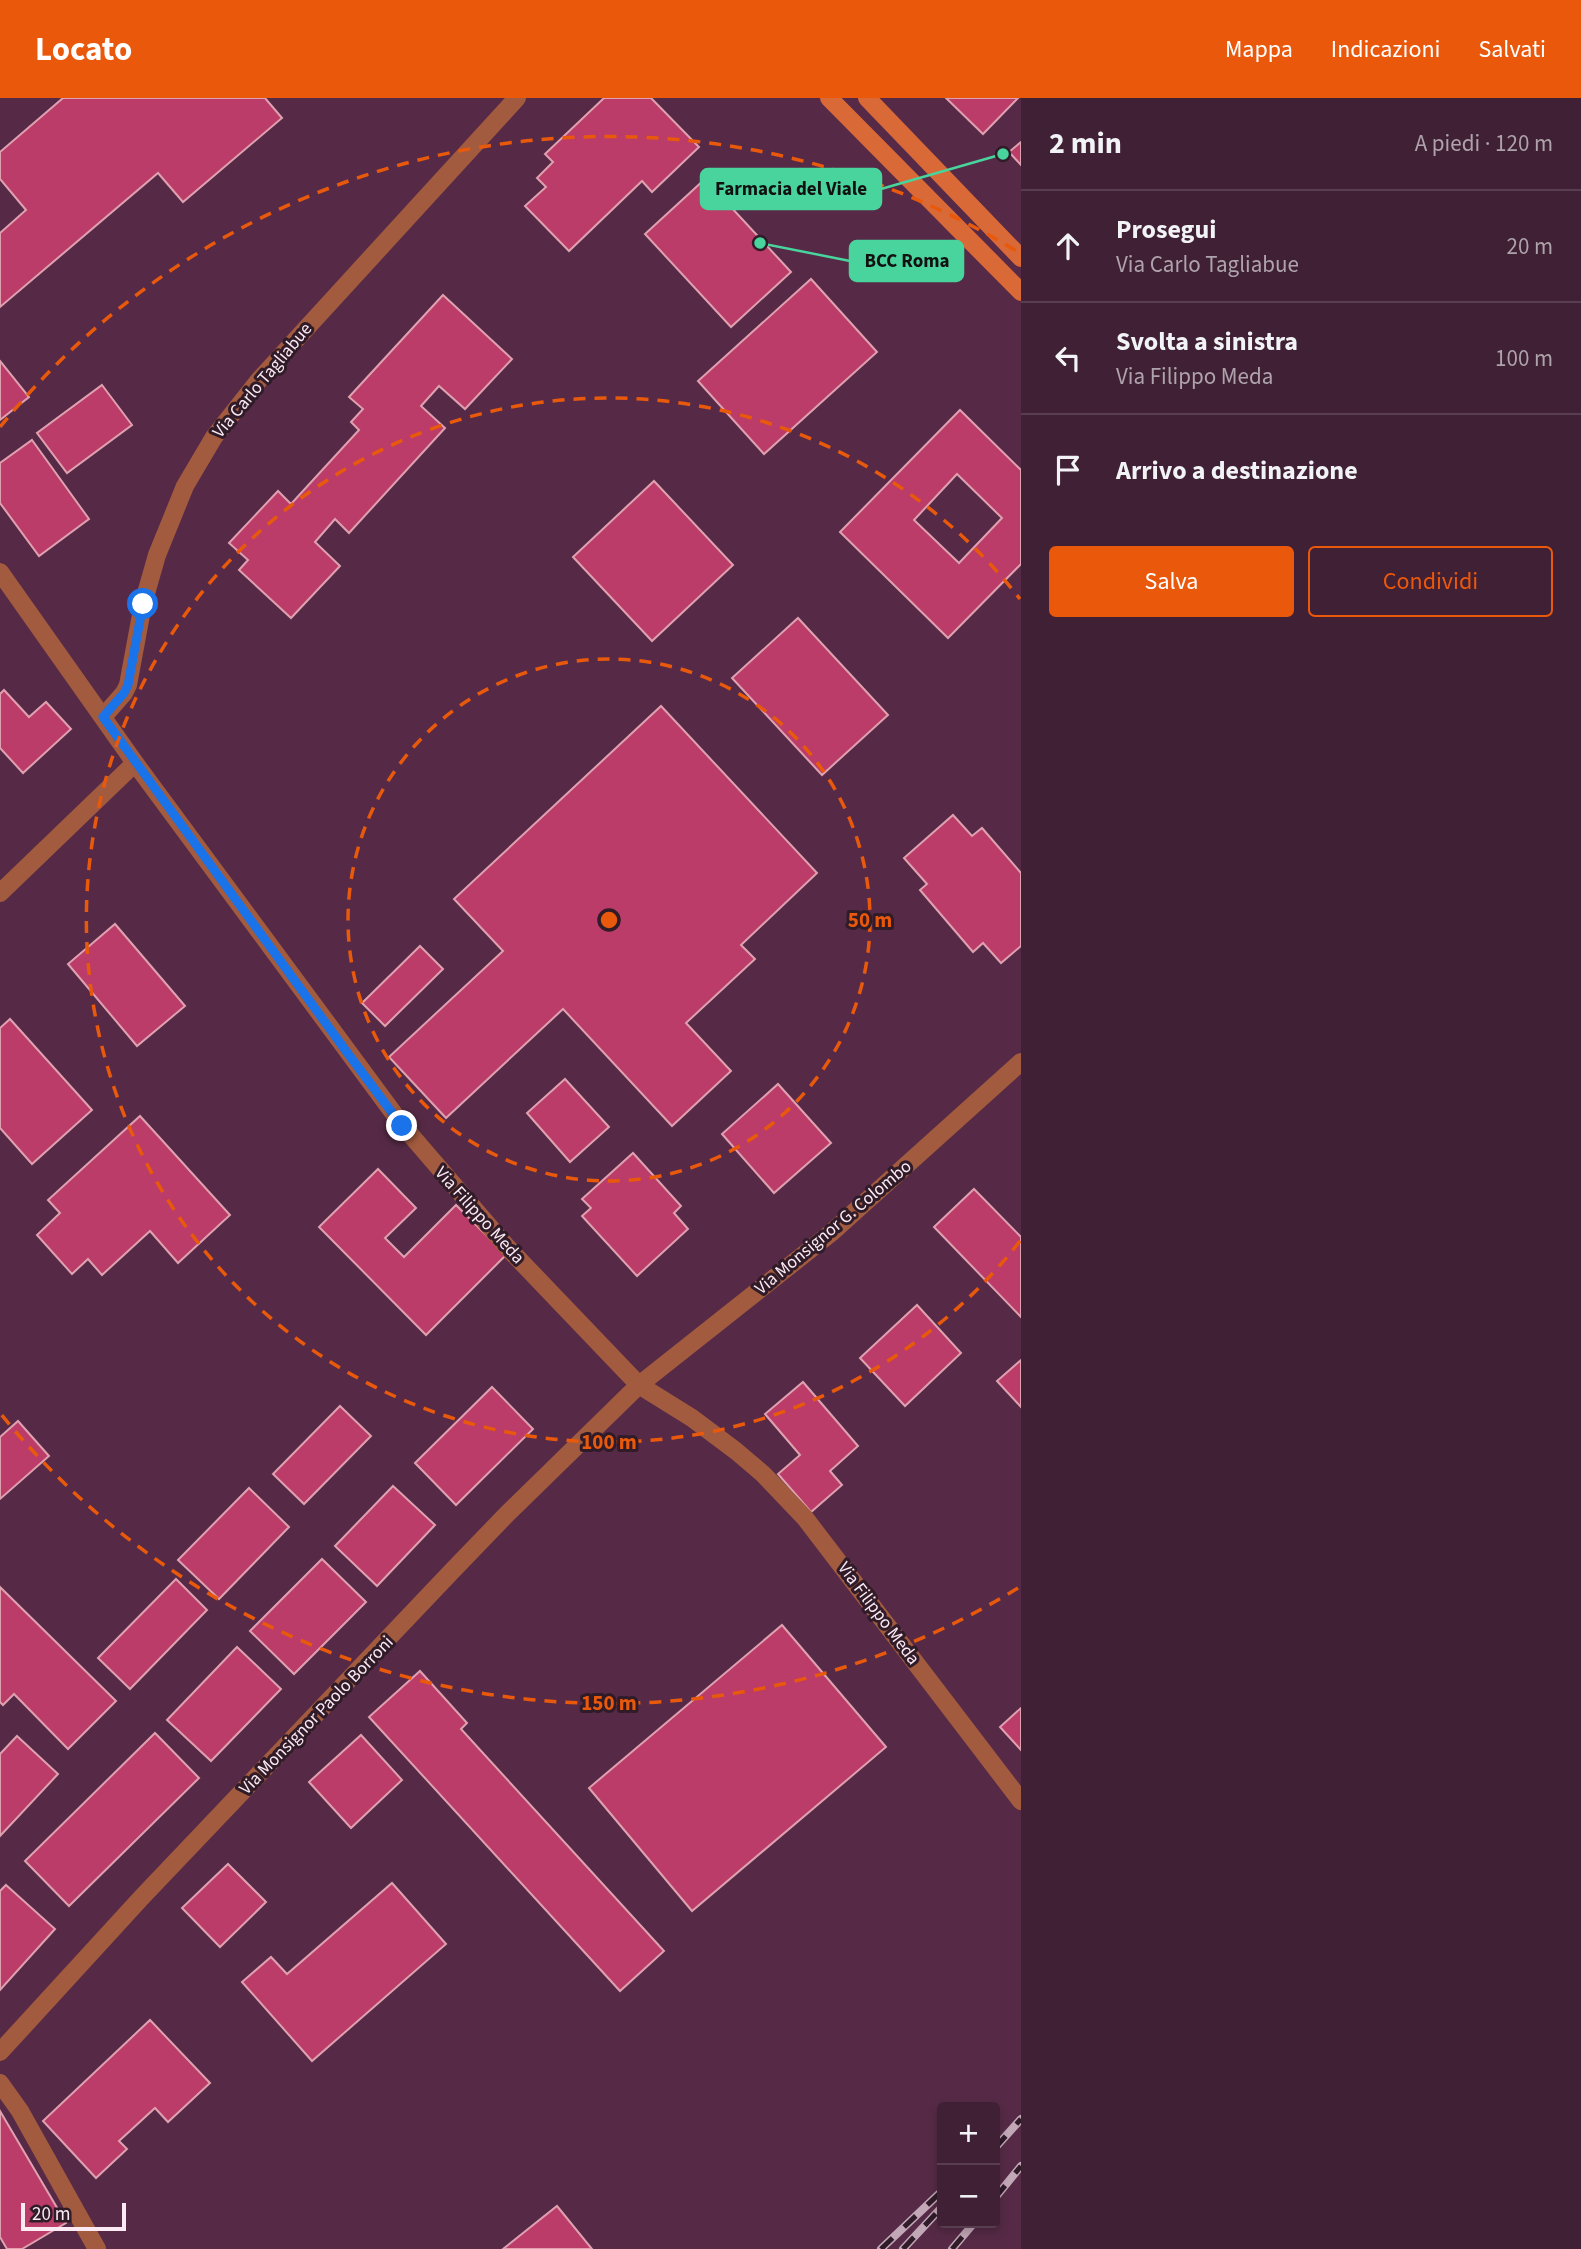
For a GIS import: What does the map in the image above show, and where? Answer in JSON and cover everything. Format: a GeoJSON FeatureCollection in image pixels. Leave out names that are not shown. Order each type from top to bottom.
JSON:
{"type":"FeatureCollection","features":[{"type":"Feature","properties":{"kind":"main road"},"geometry":{"type":"LineString","coordinates":[[829,98],[1021,292]]}},
{"type":"Feature","properties":{"kind":"main road"},"geometry":{"type":"LineString","coordinates":[[867,98],[1021,258]]}},
{"type":"Feature","properties":{"kind":"street","name":"Via Carlo Tagliabue"},"geometry":{"type":"LineString","coordinates":[[103,717],[128,685],[143,604],[157,555],[185,486],[214,437],[259,380],[517,98]]}},
{"type":"Feature","properties":{"kind":"street","name":"Via Filippo Meda"},"geometry":{"type":"LineString","coordinates":[[0,572],[135,764],[402,1126],[507,1247],[639,1385],[692,1418],[736,1451],[763,1474],[798,1511],[832,1551],[1021,1801]]}},
{"type":"Feature","properties":{"kind":"street"},"geometry":{"type":"LineString","coordinates":[[0,893],[135,764]]}},
{"type":"Feature","properties":{"kind":"street","name":"Via Monsignor G. Colombo"},"geometry":{"type":"LineString","coordinates":[[639,1385],[831,1233],[1021,1062]]}},
{"type":"Feature","properties":{"kind":"street","name":"Via Monsignor Paolo Borroni"},"geometry":{"type":"LineString","coordinates":[[0,2052],[151,1887],[453,1570],[639,1385]]}},
{"type":"Feature","properties":{"kind":"street"},"geometry":{"type":"LineString","coordinates":[[0,2082],[20,2111],[97,2249]]}},
{"type":"Feature","properties":{"kind":"building"},"geometry":{"type":"Polygon","coordinates":[[[63,98],[265,98],[282,118],[183,202],[158,173],[0,307],[0,233],[26,210],[0,179],[0,152],[63,98]]]}},
{"type":"Feature","properties":{"kind":"building"},"geometry":{"type":"Polygon","coordinates":[[[604,98],[651,98],[699,147],[652,192],[642,181],[569,251],[525,206],[546,187],[537,178],[553,162],[545,154],[604,98]]]}},
{"type":"Feature","properties":{"kind":"building"},"geometry":{"type":"Polygon","coordinates":[[[946,98],[1018,98],[983,134],[946,98]]]}},
{"type":"Feature","properties":{"kind":"building"},"geometry":{"type":"Polygon","coordinates":[[[1021,142],[1021,165],[1009,152],[1021,142]]]}},
{"type":"Feature","properties":{"kind":"building"},"geometry":{"type":"Polygon","coordinates":[[[705,179],[791,272],[731,327],[645,234],[705,179]]]}},
{"type":"Feature","properties":{"kind":"building"},"geometry":{"type":"Polygon","coordinates":[[[811,279],[877,352],[764,454],[698,381],[811,279]]]}},
{"type":"Feature","properties":{"kind":"building"},"geometry":{"type":"Polygon","coordinates":[[[443,295],[512,359],[465,409],[439,386],[421,406],[445,428],[349,533],[335,519],[315,542],[340,566],[291,618],[239,570],[248,560],[229,543],[278,491],[291,504],[359,430],[351,422],[363,409],[349,397],[443,295]]]}},
{"type":"Feature","properties":{"kind":"building"},"geometry":{"type":"Polygon","coordinates":[[[0,361],[29,397],[0,420],[0,361]]]}},
{"type":"Feature","properties":{"kind":"building"},"geometry":{"type":"Polygon","coordinates":[[[102,385],[132,425],[67,473],[37,433],[102,385]]]}},
{"type":"Feature","properties":{"kind":"building"},"geometry":{"type":"Polygon","coordinates":[[[960,410],[1021,470],[1021,564],[948,638],[840,532],[960,410]],[[957,474],[914,520],[959,563],[1002,518],[957,474]]]}},
{"type":"Feature","properties":{"kind":"building"},"geometry":{"type":"Polygon","coordinates":[[[32,440],[89,519],[39,556],[0,503],[0,463],[32,440]]]}},
{"type":"Feature","properties":{"kind":"building"},"geometry":{"type":"Polygon","coordinates":[[[654,481],[733,565],[652,641],[573,557],[654,481]]]}},
{"type":"Feature","properties":{"kind":"building"},"geometry":{"type":"Polygon","coordinates":[[[798,618],[888,715],[822,775],[732,678],[798,618]]]}},
{"type":"Feature","properties":{"kind":"building"},"geometry":{"type":"Polygon","coordinates":[[[4,690],[29,717],[46,702],[71,729],[23,773],[0,748],[0,694],[4,690]]]}},
{"type":"Feature","properties":{"kind":"building"},"geometry":{"type":"Polygon","coordinates":[[[661,706],[817,873],[741,945],[755,959],[686,1023],[731,1071],[672,1126],[563,1009],[446,1118],[389,1057],[503,951],[454,899],[661,706]]]}},
{"type":"Feature","properties":{"kind":"building"},"geometry":{"type":"Polygon","coordinates":[[[953,815],[972,836],[982,828],[1021,873],[1021,946],[1001,963],[983,943],[973,952],[920,890],[927,884],[904,858],[953,815]]]}},
{"type":"Feature","properties":{"kind":"building"},"geometry":{"type":"Polygon","coordinates":[[[115,924],[185,1006],[137,1046],[68,964],[115,924]]]}},
{"type":"Feature","properties":{"kind":"building"},"geometry":{"type":"Polygon","coordinates":[[[420,946],[443,969],[385,1026],[362,1003],[420,946]]]}},
{"type":"Feature","properties":{"kind":"building"},"geometry":{"type":"Polygon","coordinates":[[[10,1019],[92,1110],[32,1164],[0,1128],[0,1028],[10,1019]]]}},
{"type":"Feature","properties":{"kind":"building"},"geometry":{"type":"Polygon","coordinates":[[[565,1079],[609,1127],[570,1162],[527,1113],[565,1079]]]}},
{"type":"Feature","properties":{"kind":"building"},"geometry":{"type":"Polygon","coordinates":[[[778,1084],[831,1143],[774,1193],[722,1134],[778,1084]]]}},
{"type":"Feature","properties":{"kind":"building"},"geometry":{"type":"Polygon","coordinates":[[[140,1116],[230,1215],[178,1263],[150,1231],[102,1275],[88,1259],[72,1274],[37,1235],[60,1213],[48,1200],[140,1116]]]}},
{"type":"Feature","properties":{"kind":"building"},"geometry":{"type":"Polygon","coordinates":[[[633,1153],[681,1206],[674,1213],[688,1229],[637,1276],[582,1216],[591,1208],[582,1199],[633,1153]]]}},
{"type":"Feature","properties":{"kind":"building"},"geometry":{"type":"Polygon","coordinates":[[[378,1169],[416,1208],[385,1238],[404,1257],[456,1205],[506,1255],[426,1335],[319,1227],[378,1169]]]}},
{"type":"Feature","properties":{"kind":"building"},"geometry":{"type":"Polygon","coordinates":[[[974,1189],[1021,1237],[1021,1317],[934,1227],[974,1189]]]}},
{"type":"Feature","properties":{"kind":"building"},"geometry":{"type":"Polygon","coordinates":[[[917,1305],[961,1353],[905,1406],[860,1358],[917,1305]]]}},
{"type":"Feature","properties":{"kind":"building"},"geometry":{"type":"Polygon","coordinates":[[[1021,1360],[1021,1407],[997,1381],[1021,1360]]]}},
{"type":"Feature","properties":{"kind":"building"},"geometry":{"type":"Polygon","coordinates":[[[803,1382],[858,1446],[830,1471],[842,1485],[811,1512],[778,1474],[800,1455],[765,1414],[803,1382]]]}},
{"type":"Feature","properties":{"kind":"building"},"geometry":{"type":"Polygon","coordinates":[[[492,1387],[533,1429],[456,1505],[415,1463],[492,1387]]]}},
{"type":"Feature","properties":{"kind":"building"},"geometry":{"type":"Polygon","coordinates":[[[340,1406],[371,1436],[304,1504],[273,1474],[340,1406]]]}},
{"type":"Feature","properties":{"kind":"building"},"geometry":{"type":"Polygon","coordinates":[[[18,1421],[49,1456],[0,1499],[0,1437],[18,1421]]]}},
{"type":"Feature","properties":{"kind":"building"},"geometry":{"type":"Polygon","coordinates":[[[393,1486],[435,1525],[377,1586],[335,1546],[393,1486]]]}},
{"type":"Feature","properties":{"kind":"building"},"geometry":{"type":"Polygon","coordinates":[[[249,1488],[289,1527],[219,1599],[178,1560],[249,1488]]]}},
{"type":"Feature","properties":{"kind":"building"},"geometry":{"type":"Polygon","coordinates":[[[322,1559],[366,1602],[294,1674],[250,1631],[322,1559]]]}},
{"type":"Feature","properties":{"kind":"building"},"geometry":{"type":"Polygon","coordinates":[[[176,1579],[207,1610],[130,1689],[98,1658],[176,1579]]]}},
{"type":"Feature","properties":{"kind":"building"},"geometry":{"type":"Polygon","coordinates":[[[0,1587],[116,1701],[68,1749],[14,1694],[3,1705],[0,1702],[0,1587]]]}},
{"type":"Feature","properties":{"kind":"building"},"geometry":{"type":"Polygon","coordinates":[[[782,1625],[886,1747],[692,1911],[589,1788],[782,1625]]]}},
{"type":"Feature","properties":{"kind":"building"},"geometry":{"type":"Polygon","coordinates":[[[237,1647],[281,1689],[211,1761],[167,1720],[237,1647]]]}},
{"type":"Feature","properties":{"kind":"building"},"geometry":{"type":"Polygon","coordinates":[[[420,1671],[467,1723],[461,1729],[664,1951],[620,1991],[369,1717],[420,1671]]]}},
{"type":"Feature","properties":{"kind":"building"},"geometry":{"type":"Polygon","coordinates":[[[1021,1708],[1021,1750],[1000,1727],[1021,1708]]]}},
{"type":"Feature","properties":{"kind":"building"},"geometry":{"type":"Polygon","coordinates":[[[155,1733],[199,1778],[69,1906],[25,1861],[155,1733]]]}},
{"type":"Feature","properties":{"kind":"building"},"geometry":{"type":"Polygon","coordinates":[[[361,1735],[402,1780],[351,1828],[309,1782],[361,1735]]]}},
{"type":"Feature","properties":{"kind":"building"},"geometry":{"type":"Polygon","coordinates":[[[17,1736],[58,1774],[0,1836],[0,1754],[17,1736]]]}},
{"type":"Feature","properties":{"kind":"building"},"geometry":{"type":"Polygon","coordinates":[[[228,1864],[266,1902],[220,1947],[182,1908],[228,1864]]]}},
{"type":"Feature","properties":{"kind":"building"},"geometry":{"type":"Polygon","coordinates":[[[392,1883],[446,1944],[312,2061],[242,1982],[271,1957],[287,1974],[392,1883]]]}},
{"type":"Feature","properties":{"kind":"building"},"geometry":{"type":"Polygon","coordinates":[[[6,1885],[55,1929],[0,1990],[0,1891],[6,1885]]]}},
{"type":"Feature","properties":{"kind":"building"},"geometry":{"type":"Polygon","coordinates":[[[150,2020],[210,2083],[168,2122],[155,2108],[119,2141],[127,2149],[96,2178],[43,2121],[150,2020]]]}},
{"type":"Feature","properties":{"kind":"building"},"geometry":{"type":"Polygon","coordinates":[[[0,2111],[66,2223],[22,2249],[7,2249],[0,2237],[0,2111]]]}},
{"type":"Feature","properties":{"kind":"building"},"geometry":{"type":"Polygon","coordinates":[[[557,2206],[592,2249],[503,2249],[557,2206]]]}},
{"type":"Feature","properties":{"kind":"railway"},"geometry":{"type":"LineString","coordinates":[[1000,2142],[1021,2119]]}},
{"type":"Feature","properties":{"kind":"railway"},"geometry":{"type":"LineString","coordinates":[[1000,2192],[1021,2166]]}},
{"type":"Feature","properties":{"kind":"railway"},"geometry":{"type":"LineString","coordinates":[[881,2249],[937,2196]]}},
{"type":"Feature","properties":{"kind":"railway"},"geometry":{"type":"LineString","coordinates":[[903,2249],[937,2212]]}},
{"type":"Feature","properties":{"kind":"railway"},"geometry":{"type":"LineString","coordinates":[[952,2249],[970,2228]]}},
{"type":"Feature","properties":{"kind":"place","name":"Farmacia del Viale"},"geometry":{"type":"Point","coordinates":[1003,154]}},
{"type":"Feature","properties":{"kind":"place","name":"BCC Roma"},"geometry":{"type":"Point","coordinates":[760,243]}},
{"type":"Feature","properties":{"kind":"route"},"geometry":{"type":"LineString","coordinates":[[143,604],[128,685],[103,717],[402,1126]]}}]}
